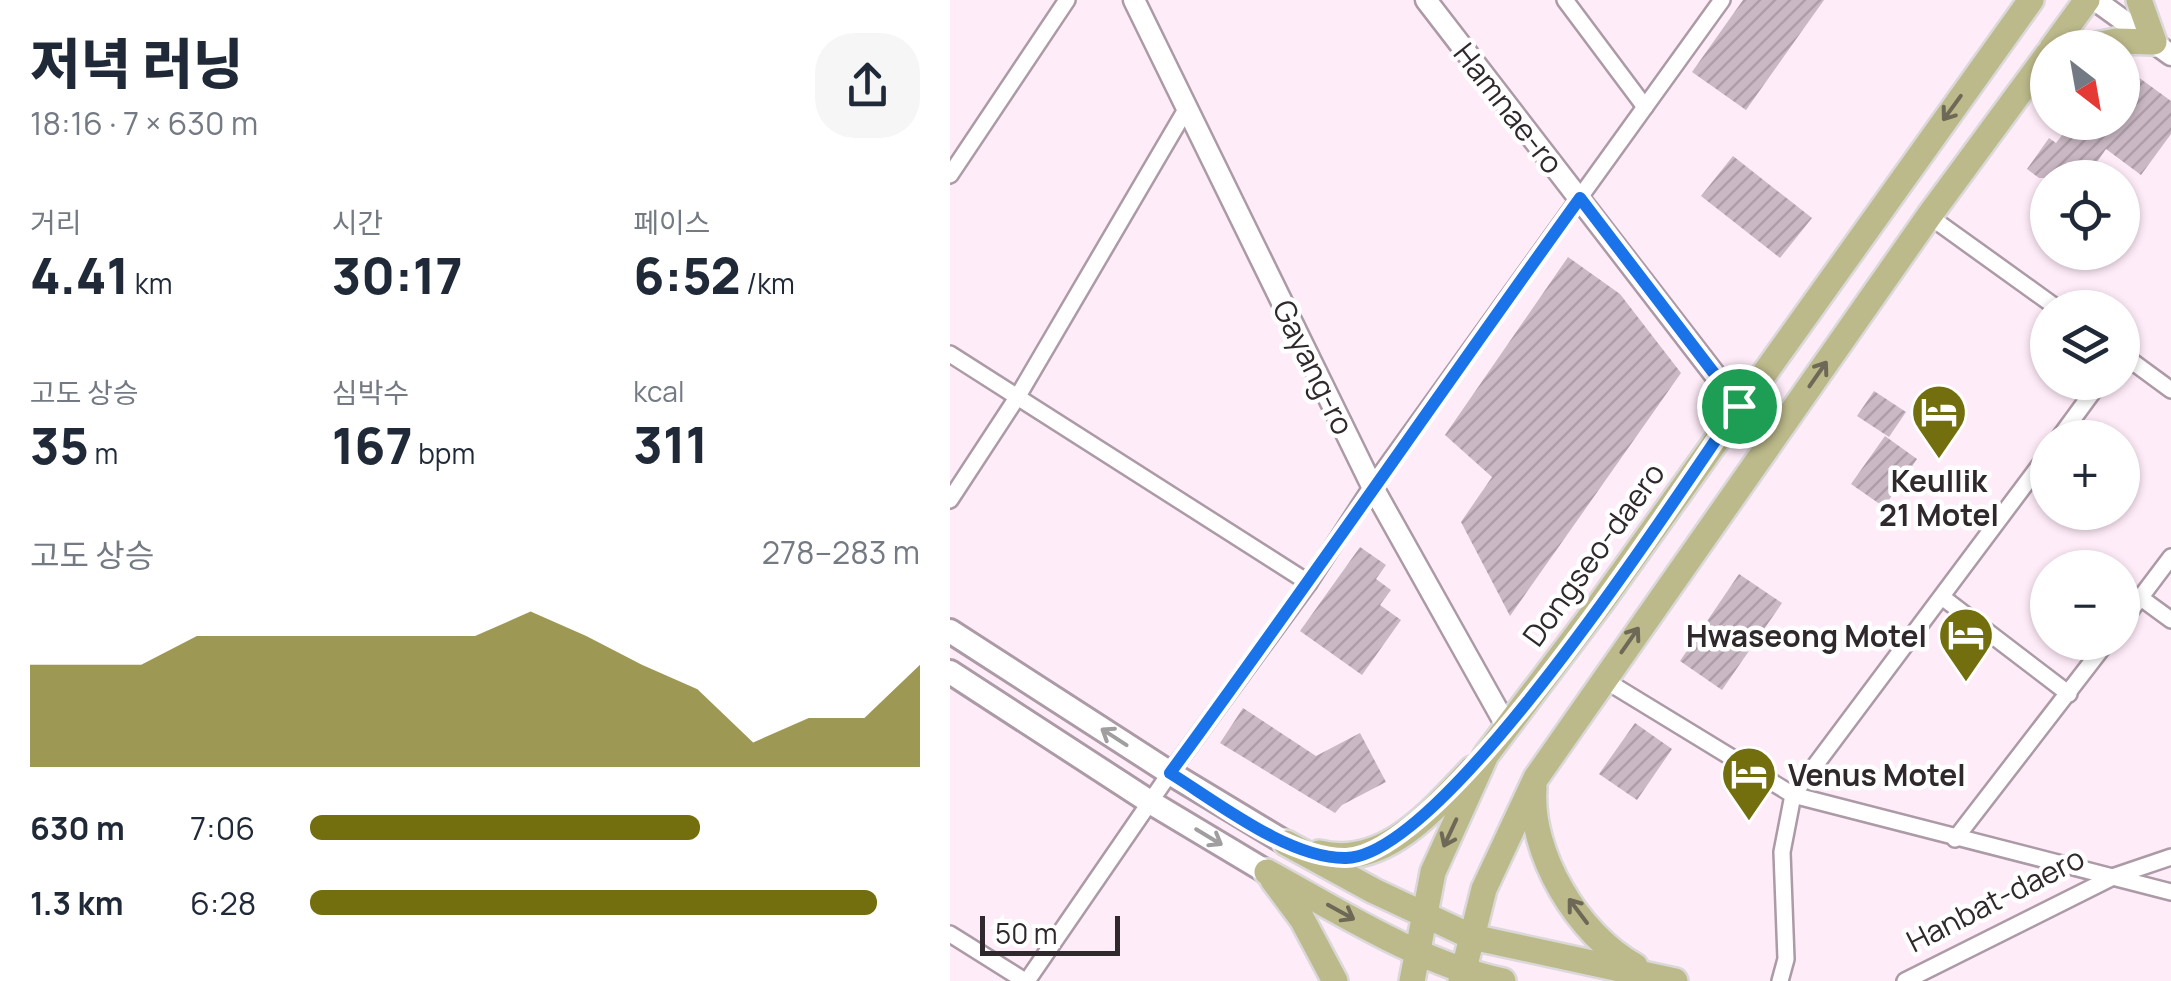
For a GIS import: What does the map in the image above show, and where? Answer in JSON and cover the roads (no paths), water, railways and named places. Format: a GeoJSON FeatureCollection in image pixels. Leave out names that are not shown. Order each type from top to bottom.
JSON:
{"type":"FeatureCollection","features":[{"type":"Feature","properties":{"kind":"main road","name":"Dongseo-daero"},"geometry":{"type":"LineString","coordinates":[[1412,981],[1439,856],[1486,755],[1600,604],[2031,0]]}},
{"type":"Feature","properties":{"kind":"main road"},"geometry":{"type":"LineString","coordinates":[[2065,30],[2087,0]]}},
{"type":"Feature","properties":{"kind":"main road"},"geometry":{"type":"LineString","coordinates":[[2139,0],[2162,48]]}},
{"type":"Feature","properties":{"kind":"main road"},"geometry":{"type":"LineString","coordinates":[[1462,977],[1490,875],[1536,778],[2030,76]]}},
{"type":"Feature","properties":{"kind":"main road"},"geometry":{"type":"LineString","coordinates":[[2024,84],[2030,80]]}},
{"type":"Feature","properties":{"kind":"main road"},"geometry":{"type":"LineString","coordinates":[[950,631],[1286,843],[1424,914],[1472,936],[1663,978]]}},
{"type":"Feature","properties":{"kind":"main road"},"geometry":{"type":"LineString","coordinates":[[950,672],[1150,802],[1267,872],[1462,977],[1503,981]]}},
{"type":"Feature","properties":{"kind":"main road"},"geometry":{"type":"LineString","coordinates":[[1286,843],[1337,857],[1368,854],[1406,832],[1486,755]]}},
{"type":"Feature","properties":{"kind":"main road"},"geometry":{"type":"LineString","coordinates":[[1536,778],[1536,826],[1556,882],[1602,942],[1625,961],[1663,978]]}},
{"type":"Feature","properties":{"kind":"main road"},"geometry":{"type":"LineString","coordinates":[[1267,872],[1302,919],[1335,981]]}},
{"type":"Feature","properties":{"kind":"street"},"geometry":{"type":"LineString","coordinates":[[950,175],[1067,0]]}},
{"type":"Feature","properties":{"kind":"street","name":"Gayang-ro"},"geometry":{"type":"LineString","coordinates":[[1134,0],[1372,486],[1507,726]]}},
{"type":"Feature","properties":{"kind":"street","name":"Hamnae-ro"},"geometry":{"type":"LineString","coordinates":[[1426,0],[1739,406]]}},
{"type":"Feature","properties":{"kind":"street"},"geometry":{"type":"LineString","coordinates":[[1565,0],[1645,107]]}},
{"type":"Feature","properties":{"kind":"street"},"geometry":{"type":"LineString","coordinates":[[950,934],[1026,981],[1170,773],[1309,584],[1372,486],[1722,0]]}},
{"type":"Feature","properties":{"kind":"street"},"geometry":{"type":"LineString","coordinates":[[2095,0],[2162,48]]}},
{"type":"Feature","properties":{"kind":"street"},"geometry":{"type":"LineString","coordinates":[[950,500],[1018,396],[1188,106]]}},
{"type":"Feature","properties":{"kind":"street"},"geometry":{"type":"LineString","coordinates":[[1929,216],[2032,290]]}},
{"type":"Feature","properties":{"kind":"street"},"geometry":{"type":"LineString","coordinates":[[950,354],[1309,584]]}},
{"type":"Feature","properties":{"kind":"street"},"geometry":{"type":"LineString","coordinates":[[2140,367],[2171,390]]}},
{"type":"Feature","properties":{"kind":"street"},"geometry":{"type":"LineString","coordinates":[[1780,981],[1786,959],[1782,852],[1793,796],[2030,478]]}},
{"type":"Feature","properties":{"kind":"street"},"geometry":{"type":"LineString","coordinates":[[2171,558],[2140,598],[2171,620]]}},
{"type":"Feature","properties":{"kind":"street"},"geometry":{"type":"LineString","coordinates":[[1942,597],[2069,694]]}},
{"type":"Feature","properties":{"kind":"street"},"geometry":{"type":"LineString","coordinates":[[1955,839],[2094,660]]}},
{"type":"Feature","properties":{"kind":"street"},"geometry":{"type":"LineString","coordinates":[[1603,679],[1793,796],[2171,892]]}},
{"type":"Feature","properties":{"kind":"street","name":"Hanbat-daero"},"geometry":{"type":"LineString","coordinates":[[1905,981],[2115,876],[2171,857]]}},
{"type":"Feature","properties":{"kind":"place","name":"Keullik 21 Motel"},"geometry":{"type":"Point","coordinates":[1939,461]}},
{"type":"Feature","properties":{"kind":"place","name":"Hwaseong Motel"},"geometry":{"type":"Point","coordinates":[1966,684]}},
{"type":"Feature","properties":{"kind":"place","name":"Venus Motel"},"geometry":{"type":"Point","coordinates":[1749,823]}}]}
